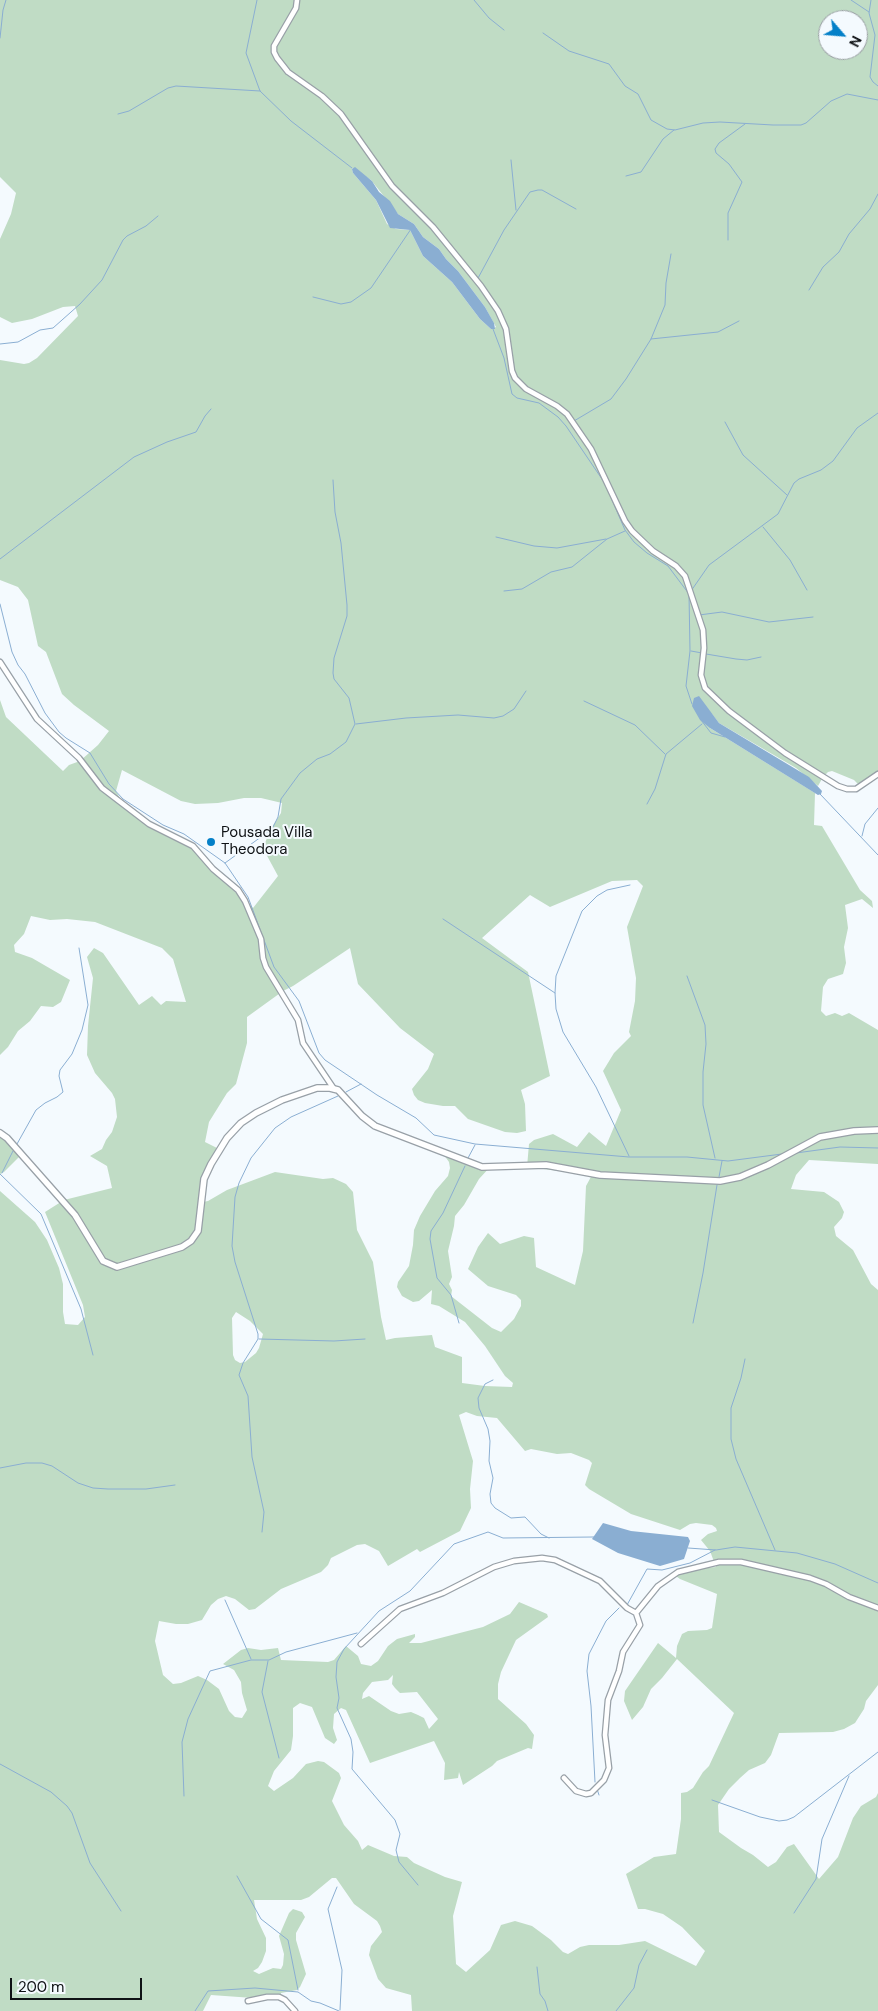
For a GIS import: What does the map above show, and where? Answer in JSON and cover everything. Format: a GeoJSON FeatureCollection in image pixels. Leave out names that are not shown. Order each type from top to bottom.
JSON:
{"type":"FeatureCollection","features":[{"type":"Feature","properties":{"kind":"street"},"geometry":{"type":"LineString","coordinates":[[297,0],[296,8],[274,46],[277,58],[288,72],[322,96],[341,114],[392,186],[432,227],[481,286],[498,311],[506,329],[512,371],[515,378],[526,388],[567,414],[591,449],[632,532],[686,576],[703,630],[704,648],[701,675],[705,688],[729,711],[786,753],[838,786],[856,789],[878,774]]}},
{"type":"Feature","properties":{"kind":"street"},"geometry":{"type":"LineString","coordinates":[[0,662],[37,719],[79,758],[102,788],[149,824],[193,846],[213,869],[238,890],[245,901],[261,939],[262,958],[298,1020],[303,1043],[334,1089],[342,1094],[362,1116],[375,1126],[482,1166],[546,1165],[600,1175],[720,1181],[740,1177],[768,1165],[820,1137],[854,1130],[878,1130]]}},
{"type":"Feature","properties":{"kind":"street"},"geometry":{"type":"LineString","coordinates":[[0,1134],[7,1138],[75,1215],[103,1261],[112,1266],[122,1267],[182,1247],[196,1236],[200,1200],[207,1171],[227,1138],[242,1123],[256,1113],[282,1100],[317,1088],[334,1089]]}},
{"type":"Feature","properties":{"kind":"street"},"geometry":{"type":"LineString","coordinates":[[361,1644],[400,1609],[443,1593],[494,1567],[523,1560],[542,1558],[555,1560],[571,1566],[603,1583],[627,1608],[636,1613],[640,1625],[623,1652],[619,1671],[608,1700],[605,1730],[609,1762],[607,1774],[600,1785],[591,1793],[586,1794],[576,1791],[564,1778]]}},
{"type":"Feature","properties":{"kind":"street"},"geometry":{"type":"LineString","coordinates":[[636,1613],[658,1586],[678,1572],[719,1562],[741,1562],[810,1578],[826,1584],[849,1597],[878,1608]]}},
{"type":"Feature","properties":{"kind":"street"},"geometry":{"type":"LineString","coordinates":[[248,2000],[267,1996],[279,1997],[285,2000],[295,2011]]}},
{"type":"Feature","properties":{"kind":"green space"},"geometry":{"type":"Polygon","coordinates":[[[0,0],[878,0],[878,775],[861,787],[854,780],[832,771],[823,777],[818,786],[796,768],[719,723],[712,714],[710,728],[815,793],[814,825],[822,826],[860,890],[872,901],[873,908],[862,899],[845,905],[848,928],[844,947],[846,963],[843,974],[828,979],[823,987],[821,1011],[826,1016],[835,1013],[842,1016],[849,1013],[878,1030],[878,1164],[809,1160],[796,1175],[791,1189],[824,1192],[839,1202],[844,1212],[842,1218],[834,1227],[836,1236],[853,1250],[871,1284],[878,1290],[878,1685],[866,1701],[864,1709],[855,1723],[844,1729],[833,1732],[779,1733],[771,1755],[765,1763],[749,1770],[740,1778],[729,1789],[718,1805],[719,1832],[768,1867],[776,1862],[787,1847],[794,1844],[819,1879],[838,1857],[853,1818],[861,1806],[876,1797],[878,1793],[878,2011],[412,2011],[411,1995],[386,1988],[378,1979],[369,1955],[371,1946],[382,1932],[377,1921],[354,1904],[336,1878],[332,1878],[309,1897],[301,1900],[254,1900],[257,1919],[266,1938],[266,1951],[262,1962],[253,1971],[259,1974],[273,1968],[281,1969],[283,1965],[284,1954],[279,1936],[289,1913],[293,1909],[302,1912],[305,1917],[296,1933],[296,1940],[306,1974],[297,1990],[281,1993],[281,2000],[211,1995],[203,2011],[0,2011],[0,1191],[35,1222],[47,1240],[59,1268],[63,1284],[65,1324],[78,1325],[85,1317],[83,1305],[45,1212],[64,1200],[112,1188],[107,1166],[90,1156],[102,1149],[112,1132],[117,1117],[115,1099],[95,1073],[87,1055],[93,978],[87,957],[94,948],[103,953],[139,1005],[152,996],[161,1005],[166,1001],[186,1002],[173,959],[162,948],[95,922],[67,919],[50,920],[31,916],[24,934],[14,945],[15,952],[32,958],[70,980],[61,1002],[53,1007],[41,1006],[30,1021],[18,1031],[8,1047],[0,1055],[0,700],[6,717],[63,771],[69,765],[80,761],[98,745],[109,731],[62,694],[46,652],[38,646],[28,600],[18,587],[0,580],[0,360],[24,364],[29,363],[37,358],[78,316],[75,306],[63,307],[32,319],[12,323],[0,317],[0,239],[11,214],[16,193],[0,177],[0,0]],[[352,168],[353,173],[376,200],[387,224],[396,229],[410,230],[423,256],[452,282],[480,319],[491,329],[496,327],[485,307],[439,249],[423,237],[414,224],[398,214],[371,180],[352,168]],[[122,770],[116,791],[125,808],[187,844],[197,852],[212,871],[253,908],[278,876],[265,852],[264,845],[281,813],[282,803],[261,798],[244,798],[218,803],[195,804],[181,801],[122,770]],[[637,880],[612,881],[550,907],[530,895],[482,938],[528,972],[550,1076],[521,1090],[525,1104],[526,1131],[517,1133],[505,1132],[468,1119],[455,1106],[443,1106],[418,1100],[412,1089],[428,1069],[434,1054],[400,1028],[358,984],[350,948],[283,991],[247,1017],[247,1043],[236,1084],[227,1093],[209,1122],[205,1142],[221,1150],[207,1179],[203,1202],[227,1190],[275,1172],[323,1179],[333,1178],[346,1184],[353,1192],[357,1230],[373,1262],[386,1340],[432,1335],[435,1347],[462,1357],[462,1383],[512,1387],[513,1383],[505,1376],[485,1346],[465,1322],[439,1306],[431,1304],[432,1290],[419,1301],[413,1302],[402,1296],[397,1287],[398,1282],[409,1266],[414,1230],[420,1216],[435,1191],[448,1176],[449,1162],[444,1155],[490,1167],[479,1179],[464,1205],[455,1216],[448,1251],[452,1277],[449,1284],[452,1290],[451,1296],[492,1328],[501,1332],[514,1319],[521,1306],[521,1300],[516,1295],[488,1286],[468,1269],[478,1247],[488,1233],[500,1244],[524,1236],[534,1238],[536,1267],[575,1285],[583,1251],[586,1186],[592,1175],[527,1167],[529,1144],[534,1140],[553,1134],[577,1147],[589,1132],[606,1146],[621,1110],[603,1071],[614,1053],[631,1036],[629,1032],[635,1001],[636,978],[627,927],[643,886],[637,880]],[[236,1312],[232,1318],[233,1355],[235,1360],[240,1363],[245,1362],[256,1353],[263,1334],[250,1321],[236,1312]],[[466,1412],[459,1415],[473,1461],[470,1489],[471,1508],[460,1531],[420,1552],[417,1549],[388,1566],[379,1551],[365,1544],[357,1545],[331,1558],[328,1565],[321,1572],[281,1589],[255,1609],[249,1610],[235,1599],[226,1596],[218,1599],[211,1605],[202,1620],[188,1624],[159,1621],[155,1641],[163,1675],[173,1684],[198,1676],[207,1680],[219,1689],[229,1711],[235,1717],[242,1718],[247,1710],[241,1682],[234,1670],[223,1664],[241,1650],[248,1648],[261,1650],[278,1648],[281,1660],[328,1662],[334,1660],[346,1646],[358,1656],[361,1664],[371,1666],[378,1661],[388,1646],[397,1639],[415,1634],[415,1637],[409,1643],[421,1643],[483,1627],[510,1614],[519,1602],[547,1614],[548,1617],[516,1640],[501,1672],[498,1684],[498,1699],[526,1724],[534,1735],[532,1749],[528,1748],[497,1761],[463,1785],[459,1772],[458,1778],[444,1780],[445,1763],[434,1741],[370,1763],[346,1710],[341,1708],[334,1714],[333,1728],[337,1740],[334,1744],[325,1738],[312,1707],[300,1703],[293,1708],[291,1750],[274,1771],[268,1786],[274,1791],[293,1778],[306,1764],[318,1761],[324,1762],[339,1773],[341,1778],[332,1801],[344,1825],[358,1841],[362,1850],[368,1845],[394,1856],[407,1857],[414,1863],[445,1877],[462,1882],[453,1916],[456,1964],[466,1972],[490,1950],[501,1925],[515,1921],[532,1926],[568,1954],[580,1947],[589,1945],[619,1945],[645,1941],[696,1966],[705,1951],[682,1927],[663,1914],[638,1909],[626,1874],[654,1857],[676,1854],[681,1819],[681,1793],[693,1788],[709,1766],[734,1713],[677,1659],[651,1689],[643,1707],[632,1720],[624,1701],[625,1691],[658,1643],[676,1658],[677,1646],[682,1634],[688,1631],[712,1628],[717,1594],[680,1579],[673,1574],[686,1570],[716,1567],[710,1551],[701,1540],[708,1534],[717,1531],[716,1528],[712,1525],[696,1523],[680,1530],[631,1514],[585,1485],[592,1463],[589,1460],[571,1453],[557,1454],[531,1449],[525,1451],[497,1418],[477,1416],[466,1412]],[[393,1675],[388,1680],[372,1682],[363,1693],[362,1699],[369,1696],[391,1711],[399,1714],[411,1712],[418,1715],[424,1718],[429,1729],[438,1719],[417,1692],[400,1693],[392,1684],[393,1675]]]}},
{"type":"Feature","properties":{"kind":"green space"},"geometry":{"type":"Polygon","coordinates":[[[0,1129],[21,1155],[0,1174],[0,1129]]]}},
{"type":"Feature","properties":{"kind":"water"},"geometry":{"type":"Polygon","coordinates":[[[355,167],[372,181],[379,192],[390,201],[398,214],[414,224],[423,237],[439,249],[485,307],[494,323],[495,329],[491,329],[480,319],[452,282],[423,256],[410,230],[390,228],[376,200],[353,173],[352,169],[355,167]]]}},
{"type":"Feature","properties":{"kind":"water"},"geometry":{"type":"Polygon","coordinates":[[[699,696],[719,723],[809,777],[822,791],[821,794],[818,795],[700,720],[692,706],[694,698],[699,696]]]}},
{"type":"Feature","properties":{"kind":"water"},"geometry":{"type":"Polygon","coordinates":[[[603,1523],[631,1531],[688,1537],[690,1541],[684,1559],[660,1566],[618,1553],[592,1539],[603,1523]]]}},
{"type":"Feature","properties":{"kind":"waterway"},"geometry":{"type":"LineString","coordinates":[[0,38],[6,0]]}},
{"type":"Feature","properties":{"kind":"waterway"},"geometry":{"type":"LineString","coordinates":[[257,0],[246,53],[260,91],[291,121],[352,168]]}},
{"type":"Feature","properties":{"kind":"waterway"},"geometry":{"type":"LineString","coordinates":[[474,0],[489,18],[504,30]]}},
{"type":"Feature","properties":{"kind":"waterway"},"geometry":{"type":"LineString","coordinates":[[851,0],[869,12]]}},
{"type":"Feature","properties":{"kind":"waterway"},"geometry":{"type":"LineString","coordinates":[[871,0],[869,13],[875,35],[870,77],[878,86]]}},
{"type":"Feature","properties":{"kind":"waterway"},"geometry":{"type":"LineString","coordinates":[[543,33],[569,51],[609,64],[625,86],[638,94],[651,120],[667,129],[675,130],[703,123],[720,122],[801,125],[806,123],[831,101],[847,94],[878,100]]}},
{"type":"Feature","properties":{"kind":"waterway"},"geometry":{"type":"LineString","coordinates":[[118,114],[129,111],[168,88],[176,86],[260,91]]}},
{"type":"Feature","properties":{"kind":"waterway"},"geometry":{"type":"LineString","coordinates":[[728,240],[728,213],[742,182],[729,164],[716,153],[715,149],[719,143],[745,124]]}},
{"type":"Feature","properties":{"kind":"waterway"},"geometry":{"type":"LineString","coordinates":[[626,176],[641,172],[663,139],[674,130]]}},
{"type":"Feature","properties":{"kind":"waterway"},"geometry":{"type":"LineString","coordinates":[[511,160],[516,210]]}},
{"type":"Feature","properties":{"kind":"waterway"},"geometry":{"type":"LineString","coordinates":[[477,280],[504,230],[530,192],[542,190],[576,209]]}},
{"type":"Feature","properties":{"kind":"waterway"},"geometry":{"type":"LineString","coordinates":[[809,290],[823,267],[839,252],[849,234],[870,209],[878,194]]}},
{"type":"Feature","properties":{"kind":"waterway"},"geometry":{"type":"LineString","coordinates":[[0,344],[18,342],[40,330],[53,328],[80,304],[102,280],[123,240],[158,216]]}},
{"type":"Feature","properties":{"kind":"waterway"},"geometry":{"type":"LineString","coordinates":[[313,297],[341,304],[351,302],[371,288],[411,229]]}},
{"type":"Feature","properties":{"kind":"waterway"},"geometry":{"type":"LineString","coordinates":[[574,421],[611,399],[651,339],[665,305],[666,283],[671,254]]}},
{"type":"Feature","properties":{"kind":"waterway"},"geometry":{"type":"LineString","coordinates":[[651,339],[718,332],[739,321]]}},
{"type":"Feature","properties":{"kind":"waterway"},"geometry":{"type":"LineString","coordinates":[[493,329],[504,358],[512,394],[517,398],[539,403],[558,417],[606,485]]}},
{"type":"Feature","properties":{"kind":"waterway"},"geometry":{"type":"LineString","coordinates":[[0,559],[134,457],[167,442],[196,432],[211,409]]}},
{"type":"Feature","properties":{"kind":"waterway"},"geometry":{"type":"LineString","coordinates":[[691,591],[709,565],[778,514],[794,483],[821,470],[833,461],[857,428],[878,413]]}},
{"type":"Feature","properties":{"kind":"waterway"},"geometry":{"type":"LineString","coordinates":[[725,422],[743,455],[787,495]]}},
{"type":"Feature","properties":{"kind":"waterway"},"geometry":{"type":"LineString","coordinates":[[225,863],[272,829],[278,817],[281,799],[300,773],[317,759],[330,754],[346,742],[355,724],[349,698],[334,679],[333,673],[334,658],[347,616],[341,543],[335,512],[333,480]]}},
{"type":"Feature","properties":{"kind":"waterway"},"geometry":{"type":"LineString","coordinates":[[612,500],[625,530],[634,542],[668,566],[689,594],[690,651],[686,686],[692,704]]}},
{"type":"Feature","properties":{"kind":"waterway"},"geometry":{"type":"LineString","coordinates":[[763,527],[790,560],[807,590]]}},
{"type":"Feature","properties":{"kind":"waterway"},"geometry":{"type":"LineString","coordinates":[[504,591],[522,589],[551,572],[572,567],[607,539],[625,531]]}},
{"type":"Feature","properties":{"kind":"waterway"},"geometry":{"type":"LineString","coordinates":[[496,537],[534,546],[557,548],[606,539]]}},
{"type":"Feature","properties":{"kind":"waterway"},"geometry":{"type":"LineString","coordinates":[[0,604],[12,652],[45,713],[59,732],[90,753],[109,784],[123,799],[163,825],[184,834],[225,863],[248,897],[274,967],[299,1001],[319,1053],[325,1060],[377,1095],[416,1118],[434,1135],[475,1144],[629,1157],[687,1157],[728,1161],[782,1154]]}},
{"type":"Feature","properties":{"kind":"waterway"},"geometry":{"type":"LineString","coordinates":[[699,615],[722,612],[769,622],[813,617]]}},
{"type":"Feature","properties":{"kind":"waterway"},"geometry":{"type":"LineString","coordinates":[[691,651],[702,653]]}},
{"type":"Feature","properties":{"kind":"waterway"},"geometry":{"type":"LineString","coordinates":[[706,654],[747,660],[761,657]]}},
{"type":"Feature","properties":{"kind":"waterway"},"geometry":{"type":"LineString","coordinates":[[356,724],[406,718],[458,715],[494,718],[503,716],[514,709],[526,691]]}},
{"type":"Feature","properties":{"kind":"waterway"},"geometry":{"type":"LineString","coordinates":[[584,701],[635,725],[665,754]]}},
{"type":"Feature","properties":{"kind":"waterway"},"geometry":{"type":"LineString","coordinates":[[701,720],[711,733],[725,737]]}},
{"type":"Feature","properties":{"kind":"waterway"},"geometry":{"type":"LineString","coordinates":[[647,804],[655,789],[666,754],[702,724]]}},
{"type":"Feature","properties":{"kind":"waterway"},"geometry":{"type":"LineString","coordinates":[[820,794],[878,855]]}},
{"type":"Feature","properties":{"kind":"waterway"},"geometry":{"type":"LineString","coordinates":[[862,836],[865,824],[878,808]]}},
{"type":"Feature","properties":{"kind":"waterway"},"geometry":{"type":"LineString","coordinates":[[629,1156],[596,1087],[563,1032],[556,1009],[555,993],[556,976],[582,911],[597,896],[607,890],[630,885]]}},
{"type":"Feature","properties":{"kind":"waterway"},"geometry":{"type":"LineString","coordinates":[[443,919],[555,993]]}},
{"type":"Feature","properties":{"kind":"waterway"},"geometry":{"type":"LineString","coordinates":[[17,1144],[36,1110],[63,1092],[59,1076],[60,1070],[72,1054],[82,1030],[88,1005],[79,948]]}},
{"type":"Feature","properties":{"kind":"waterway"},"geometry":{"type":"LineString","coordinates":[[687,976],[705,1025],[703,1105],[715,1158]]}},
{"type":"Feature","properties":{"kind":"waterway"},"geometry":{"type":"LineString","coordinates":[[346,1092],[361,1084]]}},
{"type":"Feature","properties":{"kind":"waterway"},"geometry":{"type":"LineString","coordinates":[[262,1532],[264,1512],[252,1457],[248,1396],[239,1375],[243,1363],[258,1339],[258,1334],[235,1262],[232,1246],[235,1197],[239,1183],[251,1158],[275,1128],[291,1117],[338,1096]]}},
{"type":"Feature","properties":{"kind":"waterway"},"geometry":{"type":"LineString","coordinates":[[468,1158],[475,1145]]}},
{"type":"Feature","properties":{"kind":"waterway"},"geometry":{"type":"LineString","coordinates":[[796,1153],[840,1147],[878,1148]]}},
{"type":"Feature","properties":{"kind":"waterway"},"geometry":{"type":"LineString","coordinates":[[2,1173],[13,1151]]}},
{"type":"Feature","properties":{"kind":"waterway"},"geometry":{"type":"LineString","coordinates":[[719,1177],[722,1161]]}},
{"type":"Feature","properties":{"kind":"waterway"},"geometry":{"type":"LineString","coordinates":[[459,1323],[451,1295],[437,1278],[430,1239],[431,1231],[443,1213],[465,1166]]}},
{"type":"Feature","properties":{"kind":"waterway"},"geometry":{"type":"LineString","coordinates":[[0,1174],[41,1214],[81,1309],[93,1355]]}},
{"type":"Feature","properties":{"kind":"waterway"},"geometry":{"type":"LineString","coordinates":[[693,1323],[717,1185]]}},
{"type":"Feature","properties":{"kind":"waterway"},"geometry":{"type":"LineString","coordinates":[[259,1339],[334,1341],[365,1339]]}},
{"type":"Feature","properties":{"kind":"waterway"},"geometry":{"type":"LineString","coordinates":[[745,1359],[731,1408],[731,1439],[736,1459],[775,1550]]}},
{"type":"Feature","properties":{"kind":"waterway"},"geometry":{"type":"LineString","coordinates":[[493,1380],[485,1384],[478,1398],[479,1408],[488,1429],[490,1441],[489,1461],[493,1478],[490,1494],[491,1503],[495,1508],[511,1518],[525,1517],[541,1534],[549,1538]]}},
{"type":"Feature","properties":{"kind":"waterway"},"geometry":{"type":"LineString","coordinates":[[0,1468],[26,1463],[42,1463],[52,1466],[78,1483],[93,1488],[146,1489],[175,1485]]}},
{"type":"Feature","properties":{"kind":"waterway"},"geometry":{"type":"LineString","coordinates":[[418,1885],[399,1862],[396,1850],[400,1834],[395,1820],[352,1769],[353,1752],[351,1739],[337,1708],[339,1698],[336,1677],[337,1662],[344,1649],[379,1611],[410,1591],[454,1544],[488,1532],[503,1538],[594,1537]]}},
{"type":"Feature","properties":{"kind":"waterway"},"geometry":{"type":"LineString","coordinates":[[688,1548],[716,1550],[735,1547],[797,1553],[835,1564],[878,1583]]}},
{"type":"Feature","properties":{"kind":"waterway"},"geometry":{"type":"LineString","coordinates":[[627,1605],[647,1569],[662,1570],[690,1563],[715,1550]]}},
{"type":"Feature","properties":{"kind":"waterway"},"geometry":{"type":"LineString","coordinates":[[225,1600],[251,1659]]}},
{"type":"Feature","properties":{"kind":"waterway"},"geometry":{"type":"LineString","coordinates":[[595,1782],[587,1671],[589,1654],[606,1621],[619,1608]]}},
{"type":"Feature","properties":{"kind":"waterway"},"geometry":{"type":"LineString","coordinates":[[184,1796],[182,1742],[188,1719],[210,1671],[251,1660],[269,1660],[286,1652],[357,1633]]}},
{"type":"Feature","properties":{"kind":"waterway"},"geometry":{"type":"LineString","coordinates":[[268,1661],[262,1692],[279,1758]]}},
{"type":"Feature","properties":{"kind":"waterway"},"geometry":{"type":"LineString","coordinates":[[712,1800],[760,1817],[779,1821],[787,1820],[794,1817],[878,1752]]}},
{"type":"Feature","properties":{"kind":"waterway"},"geometry":{"type":"LineString","coordinates":[[0,1764],[51,1792],[67,1806],[72,1813],[90,1863],[121,1911]]}},
{"type":"Feature","properties":{"kind":"waterway"},"geometry":{"type":"LineString","coordinates":[[794,1913],[816,1879],[822,1839],[849,1776]]}},
{"type":"Feature","properties":{"kind":"waterway"},"geometry":{"type":"LineString","coordinates":[[597,1789],[599,1795]]}},
{"type":"Feature","properties":{"kind":"waterway"},"geometry":{"type":"LineString","coordinates":[[237,1876],[261,1919],[288,1940],[298,1990]]}},
{"type":"Feature","properties":{"kind":"waterway"},"geometry":{"type":"LineString","coordinates":[[337,1887],[328,1909],[342,1970],[340,2010]]}},
{"type":"Feature","properties":{"kind":"waterway"},"geometry":{"type":"LineString","coordinates":[[616,2011],[634,1988],[639,1965],[647,1950]]}},
{"type":"Feature","properties":{"kind":"waterway"},"geometry":{"type":"LineString","coordinates":[[537,1967],[540,1994],[545,2001],[548,2011]]}},
{"type":"Feature","properties":{"kind":"waterway"},"geometry":{"type":"LineString","coordinates":[[195,2011],[208,1991],[255,1988],[298,1992],[311,2001],[339,2011]]}},
{"type":"Feature","properties":{"kind":"place","name":"Pousada Villa Theodora"},"geometry":{"type":"Point","coordinates":[211,842]}}]}
